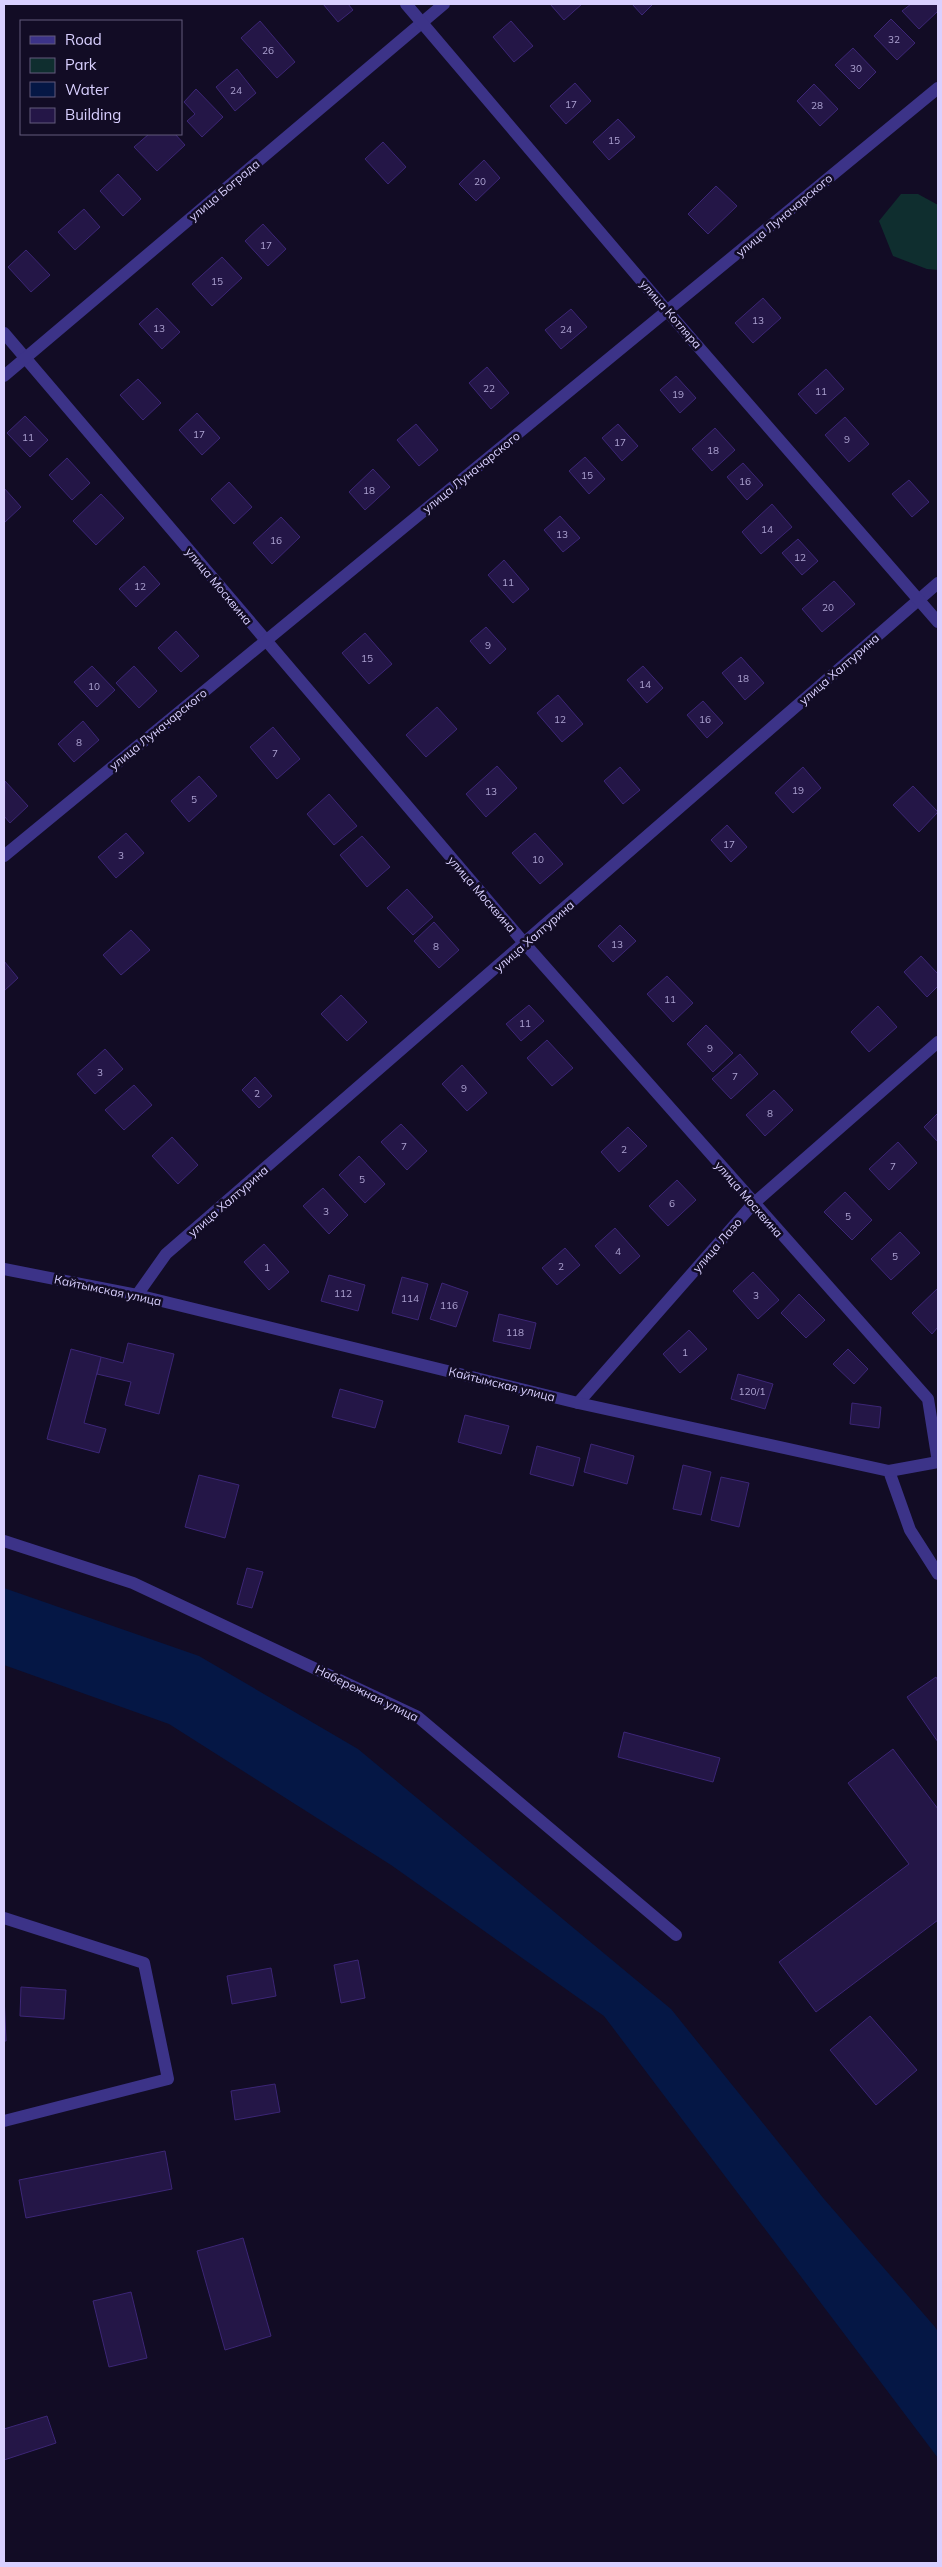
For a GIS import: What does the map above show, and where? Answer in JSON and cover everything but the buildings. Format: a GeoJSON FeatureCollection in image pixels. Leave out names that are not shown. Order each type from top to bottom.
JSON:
{"type":"FeatureCollection","features":[{"type":"Feature","properties":{"kind":"street","name":"улица Котляра"},"geometry":{"type":"LineString","coordinates":[[406,4],[668,312],[938,622]]}},
{"type":"Feature","properties":{"kind":"street","name":"улица Бограда"},"geometry":{"type":"LineString","coordinates":[[4,376],[444,4]]}},
{"type":"Feature","properties":{"kind":"street","name":"улица Луначарского"},"geometry":{"type":"LineString","coordinates":[[4,856],[668,312],[938,88]]}},
{"type":"Feature","properties":{"kind":"street","name":"улица Москвина"},"geometry":{"type":"LineString","coordinates":[[4,333],[525,944],[753,1204],[928,1399],[938,1462]]}},
{"type":"Feature","properties":{"kind":"street","name":"улица Халтурина"},"geometry":{"type":"LineString","coordinates":[[137,1295],[166,1254],[525,944],[938,583]]}},
{"type":"Feature","properties":{"kind":"street","name":"улица Лазо"},"geometry":{"type":"LineString","coordinates":[[578,1403],[753,1204],[938,1042]]}},
{"type":"Feature","properties":{"kind":"street","name":"Кайтымская улица"},"geometry":{"type":"LineString","coordinates":[[4,1269],[137,1295],[578,1403],[889,1472]]}},
{"type":"Feature","properties":{"kind":"street"},"geometry":{"type":"LineString","coordinates":[[938,1462],[889,1472],[910,1530],[938,1574]]}},
{"type":"Feature","properties":{"kind":"street","name":"Набережная улица"},"geometry":{"type":"LineString","coordinates":[[4,1541],[133,1583],[418,1717],[676,1935]]}},
{"type":"Feature","properties":{"kind":"street"},"geometry":{"type":"LineString","coordinates":[[4,1918],[144,1963],[168,2079],[4,2120]]}},
{"type":"Feature","properties":{"kind":"green space"},"geometry":{"type":"Polygon","coordinates":[[[901,194],[918,194],[938,205],[938,270],[927,269],[893,256],[879,221],[901,194]]]}},
{"type":"Feature","properties":{"kind":"water"},"geometry":{"type":"Polygon","coordinates":[[[4,1588],[199,1656],[358,1749],[671,2009],[824,2199],[938,2332],[938,2458],[604,2016],[391,1865],[169,1724],[4,1665],[4,1588]]]}}]}
